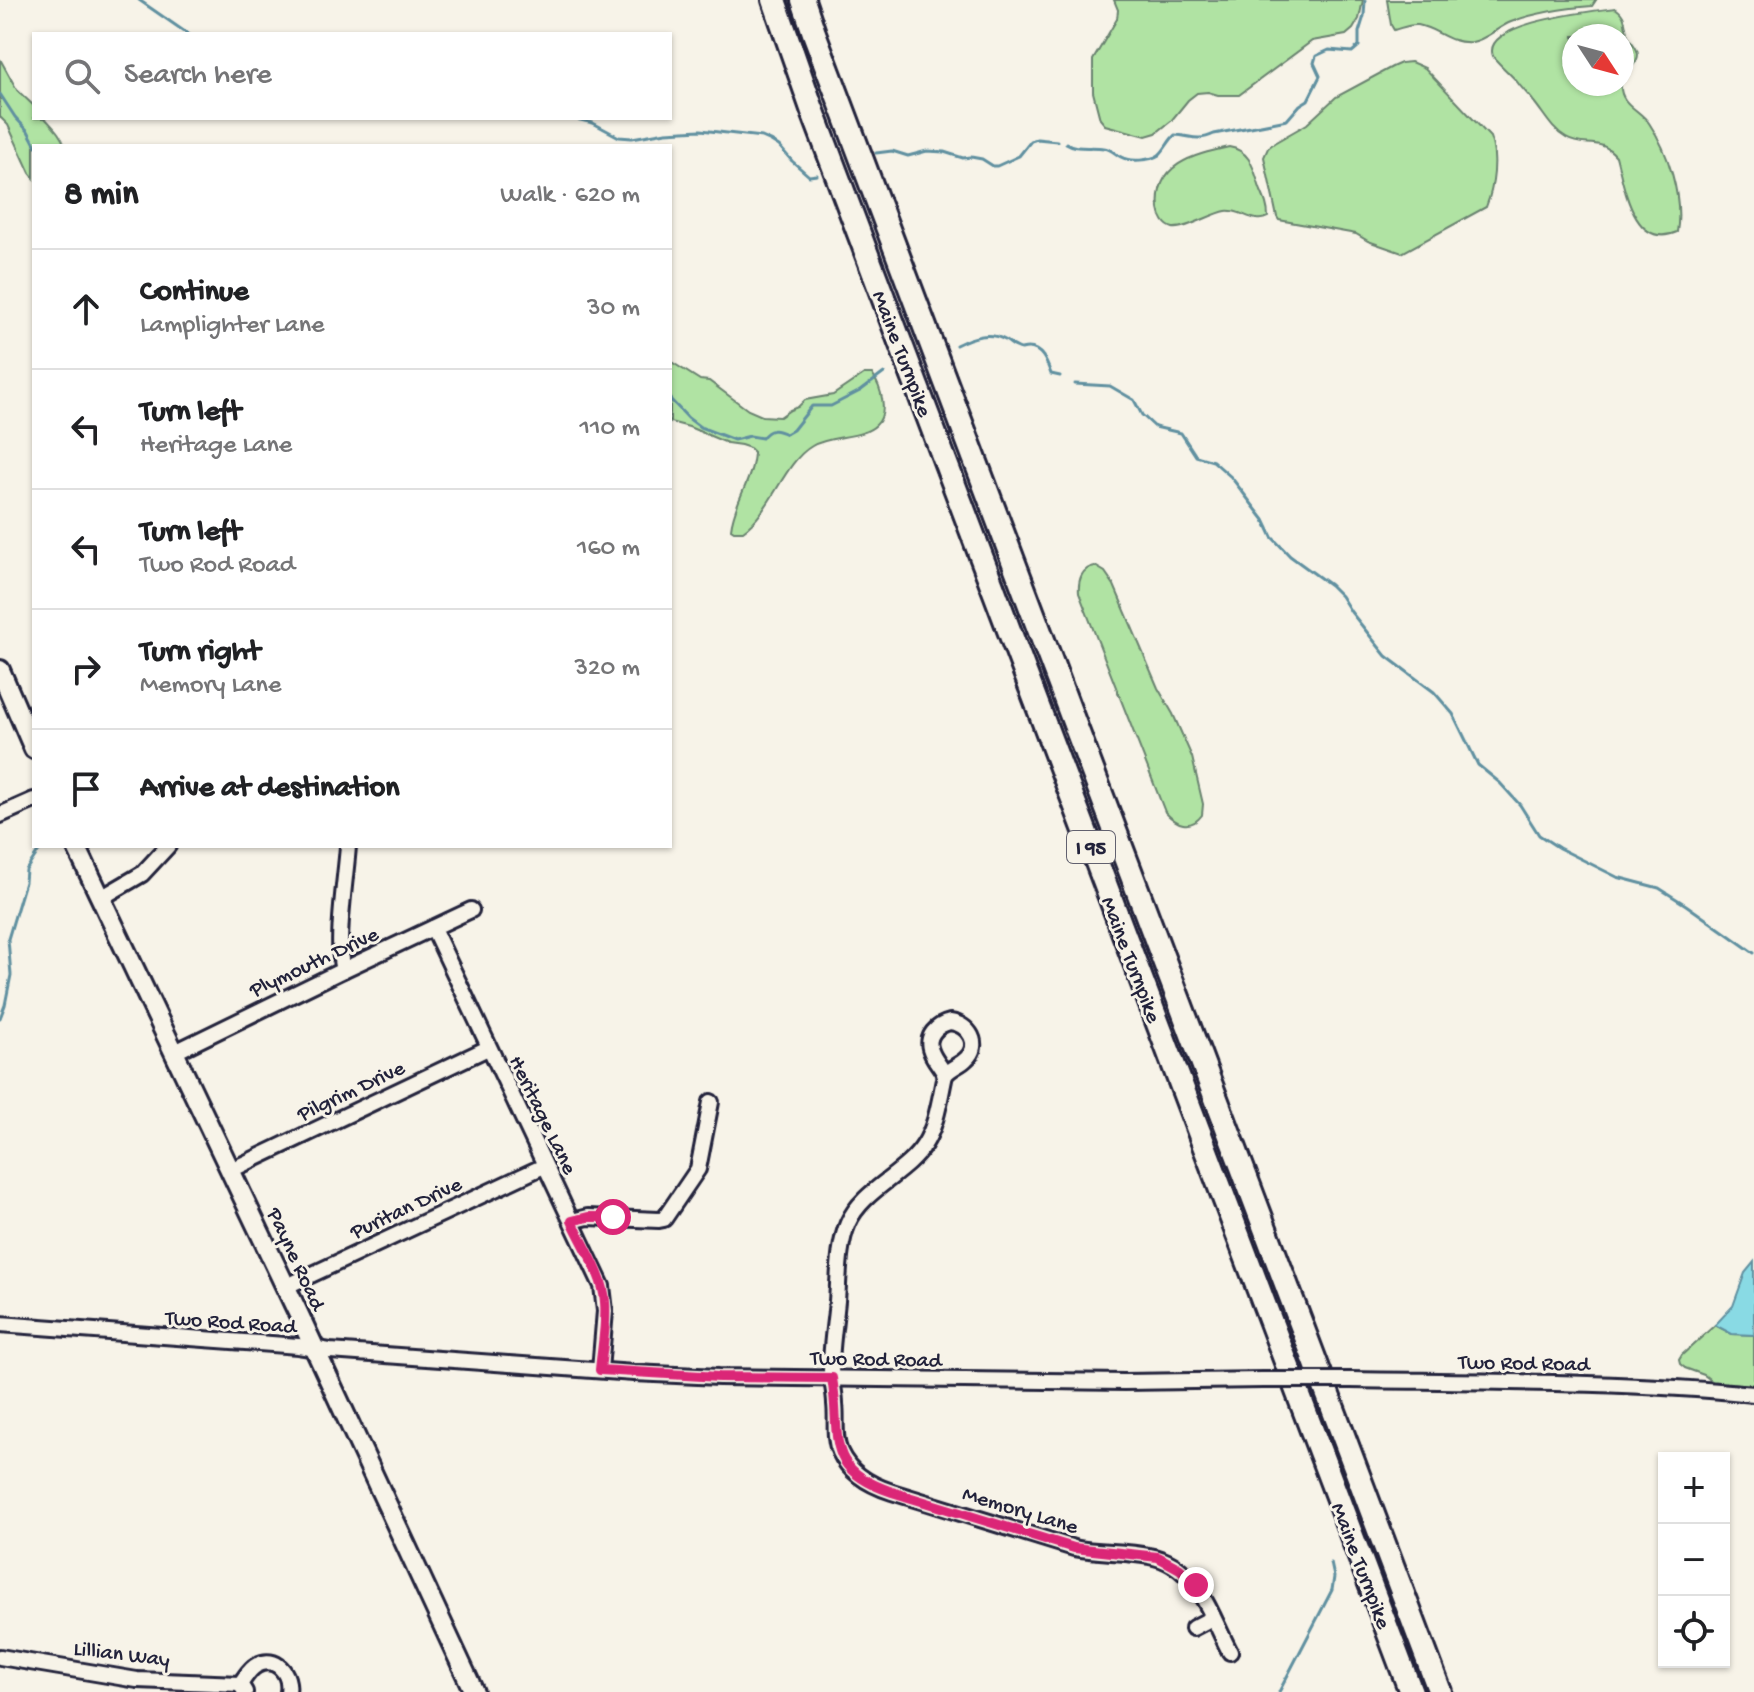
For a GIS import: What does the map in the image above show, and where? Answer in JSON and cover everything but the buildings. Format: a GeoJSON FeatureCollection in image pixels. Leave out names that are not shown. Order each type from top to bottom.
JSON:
{"type":"FeatureCollection","features":[{"type":"Feature","properties":{"kind":"highway","name":"Maine Turnpike"},"geometry":{"type":"LineString","coordinates":[[774,0],[911,373],[1411,1692]]}},
{"type":"Feature","properties":{"kind":"highway","name":"Maine Turnpike"},"geometry":{"type":"LineString","coordinates":[[803,0],[1440,1692]]}},
{"type":"Feature","properties":{"kind":"main road"},"geometry":{"type":"LineString","coordinates":[[0,670],[32,744]]}},
{"type":"Feature","properties":{"kind":"main road","name":"Payne Road"},"geometry":{"type":"LineString","coordinates":[[77,848],[401,1531],[474,1692]]}},
{"type":"Feature","properties":{"kind":"street"},"geometry":{"type":"LineString","coordinates":[[0,815],[32,801]]}},
{"type":"Feature","properties":{"kind":"street"},"geometry":{"type":"LineString","coordinates":[[101,898],[142,874],[166,848]]}},
{"type":"Feature","properties":{"kind":"street"},"geometry":{"type":"LineString","coordinates":[[343,970],[341,928],[348,848]]}},
{"type":"Feature","properties":{"kind":"street","name":"Plymouth Drive"},"geometry":{"type":"LineString","coordinates":[[175,1052],[471,910]]}},
{"type":"Feature","properties":{"kind":"street","name":"Heritage Lane"},"geometry":{"type":"LineString","coordinates":[[433,928],[599,1279],[605,1297],[600,1370]]}},
{"type":"Feature","properties":{"kind":"street","name":"Pilgrim Drive"},"geometry":{"type":"LineString","coordinates":[[231,1170],[488,1048]]}},
{"type":"Feature","properties":{"kind":"street","name":"Memory Lane"},"geometry":{"type":"LineString","coordinates":[[945,1075],[934,1123],[925,1144],[858,1207],[846,1228],[831,1364],[837,1445],[848,1465],[867,1482],[892,1492],[1074,1548],[1142,1554],[1165,1560],[1193,1580],[1230,1652]]}},
{"type":"Feature","properties":{"kind":"street"},"geometry":{"type":"LineString","coordinates":[[572,1221],[588,1217],[664,1219],[698,1169],[711,1102]]}},
{"type":"Feature","properties":{"kind":"street","name":"Puritan Drive"},"geometry":{"type":"LineString","coordinates":[[285,1287],[544,1166]]}},
{"type":"Feature","properties":{"kind":"street","name":"Two Rod Road"},"geometry":{"type":"LineString","coordinates":[[0,1324],[719,1377],[1101,1382],[1351,1380],[1589,1384],[1754,1394]]}},
{"type":"Feature","properties":{"kind":"street"},"geometry":{"type":"LineString","coordinates":[[1193,1628],[1212,1618]]}},
{"type":"Feature","properties":{"kind":"street","name":"Lillian Way"},"geometry":{"type":"LineString","coordinates":[[0,1657],[137,1680],[242,1688],[253,1667],[272,1663],[287,1676],[288,1692]]}},
{"type":"Feature","properties":{"kind":"green space"},"geometry":{"type":"Polygon","coordinates":[[[1114,0],[1363,0],[1359,19],[1346,35],[1312,41],[1239,95],[1197,93],[1171,121],[1156,133],[1146,136],[1105,125],[1100,119],[1093,92],[1093,60],[1117,19],[1114,0]]]}},
{"type":"Feature","properties":{"kind":"green space"},"geometry":{"type":"Polygon","coordinates":[[[1387,0],[1596,0],[1592,6],[1520,19],[1482,39],[1464,42],[1418,25],[1394,30],[1387,0]]]}},
{"type":"Feature","properties":{"kind":"green space"},"geometry":{"type":"Polygon","coordinates":[[[1615,8],[1623,17],[1625,24],[1562,24],[1562,96],[1623,96],[1645,118],[1662,147],[1672,175],[1678,204],[1677,232],[1662,235],[1650,232],[1640,224],[1627,198],[1616,156],[1604,146],[1579,143],[1561,135],[1493,56],[1494,44],[1504,35],[1542,20],[1615,8]]]}},
{"type":"Feature","properties":{"kind":"green space"},"geometry":{"type":"Polygon","coordinates":[[[1634,45],[1638,56],[1634,65],[1634,45]]]}},
{"type":"Feature","properties":{"kind":"green space"},"geometry":{"type":"Polygon","coordinates":[[[0,59],[17,90],[32,104],[32,120],[47,120],[64,144],[32,144],[32,176],[8,125],[0,117],[0,59]]]}},
{"type":"Feature","properties":{"kind":"green space"},"geometry":{"type":"Polygon","coordinates":[[[1411,62],[1425,68],[1490,137],[1494,172],[1486,207],[1402,253],[1356,234],[1279,220],[1264,157],[1268,148],[1307,124],[1336,97],[1392,67],[1411,62]]]}},
{"type":"Feature","properties":{"kind":"green space"},"geometry":{"type":"Polygon","coordinates":[[[1229,147],[1248,158],[1268,217],[1258,219],[1226,211],[1178,228],[1163,221],[1159,194],[1169,172],[1190,158],[1229,147]]]}},
{"type":"Feature","properties":{"kind":"green space"},"geometry":{"type":"Polygon","coordinates":[[[672,362],[700,380],[709,381],[748,410],[762,416],[780,417],[805,400],[833,395],[864,374],[872,374],[881,393],[883,407],[880,420],[870,429],[827,440],[802,453],[762,512],[743,531],[731,529],[754,452],[672,423],[672,362]]]}},
{"type":"Feature","properties":{"kind":"green space"},"geometry":{"type":"Polygon","coordinates":[[[1095,566],[1105,572],[1114,585],[1158,688],[1192,757],[1203,804],[1202,815],[1193,823],[1183,824],[1165,812],[1079,593],[1081,576],[1086,569],[1095,566]]]}},
{"type":"Feature","properties":{"kind":"green space"},"geometry":{"type":"Polygon","coordinates":[[[1715,1325],[1732,1334],[1754,1335],[1754,1385],[1713,1382],[1680,1364],[1682,1355],[1715,1325]]]}},
{"type":"Feature","properties":{"kind":"water"},"geometry":{"type":"Polygon","coordinates":[[[1754,1262],[1754,1335],[1732,1334],[1715,1325],[1733,1306],[1745,1273],[1754,1262]]]}},
{"type":"Feature","properties":{"kind":"waterway"},"geometry":{"type":"LineString","coordinates":[[139,0],[185,32]]}},
{"type":"Feature","properties":{"kind":"waterway"},"geometry":{"type":"LineString","coordinates":[[1066,143],[1111,150],[1129,160],[1145,160],[1159,155],[1175,135],[1203,138],[1287,120],[1308,100],[1320,76],[1314,63],[1316,56],[1329,50],[1352,52],[1359,46],[1365,0]]}},
{"type":"Feature","properties":{"kind":"waterway"},"geometry":{"type":"LineString","coordinates":[[0,94],[35,144]]}},
{"type":"Feature","properties":{"kind":"waterway"},"geometry":{"type":"LineString","coordinates":[[580,120],[619,137],[701,130],[762,137],[779,146],[809,176],[817,175]]}},
{"type":"Feature","properties":{"kind":"waterway"},"geometry":{"type":"LineString","coordinates":[[876,153],[892,151],[908,156],[927,151],[944,152],[963,158],[982,159],[997,166],[1019,156],[1031,141],[1057,141]]}},
{"type":"Feature","properties":{"kind":"waterway"},"geometry":{"type":"LineString","coordinates":[[956,345],[980,336],[999,337],[1020,349],[1037,351],[1051,374],[1060,376]]}},
{"type":"Feature","properties":{"kind":"waterway"},"geometry":{"type":"LineString","coordinates":[[672,401],[700,427],[734,440],[750,436],[762,438],[773,430],[786,434],[793,430],[812,406],[831,406],[860,391],[884,373]]}},
{"type":"Feature","properties":{"kind":"waterway"},"geometry":{"type":"LineString","coordinates":[[1075,384],[1110,386],[1134,400],[1142,415],[1155,427],[1181,433],[1196,456],[1213,461],[1231,477],[1264,520],[1272,537],[1290,556],[1330,585],[1386,656],[1434,692],[1453,714],[1478,765],[1520,805],[1539,835],[1617,877],[1659,888],[1754,953]]}},
{"type":"Feature","properties":{"kind":"waterway"},"geometry":{"type":"LineString","coordinates":[[0,1018],[11,975],[8,939],[26,870],[41,848]]}},
{"type":"Feature","properties":{"kind":"waterway"},"geometry":{"type":"LineString","coordinates":[[1279,1692],[1332,1590],[1334,1577],[1331,1563]]}},
{"type":"Feature","properties":{"kind":"route"},"geometry":{"type":"LineString","coordinates":[[613,1217],[588,1217],[572,1221],[605,1297],[600,1370],[719,1377],[832,1378],[837,1445],[848,1465],[867,1482],[1074,1548],[1158,1557],[1180,1569],[1196,1585]]}}]}
